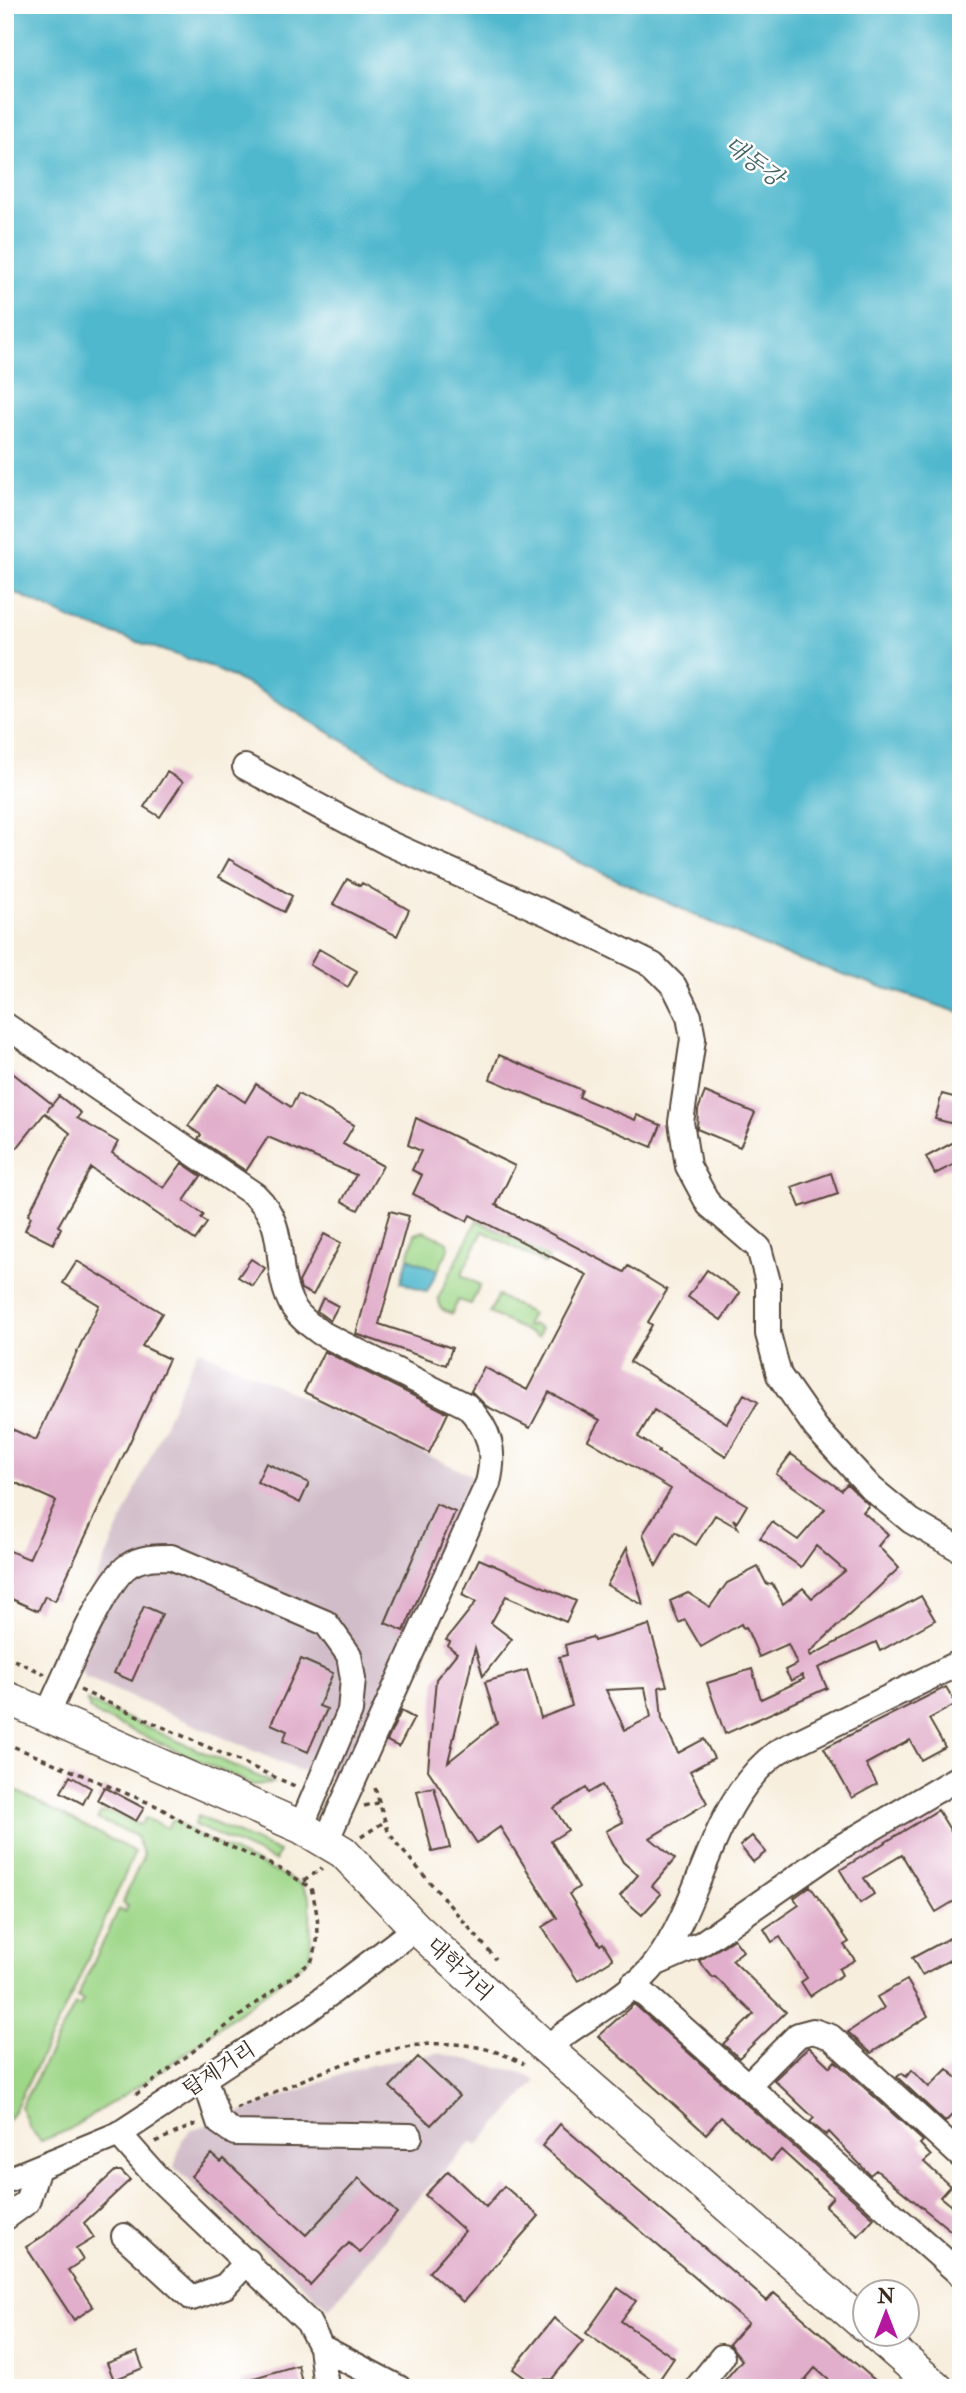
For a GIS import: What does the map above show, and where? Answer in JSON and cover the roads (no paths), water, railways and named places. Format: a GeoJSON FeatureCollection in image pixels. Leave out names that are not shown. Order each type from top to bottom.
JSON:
{"type":"FeatureCollection","features":[{"type":"Feature","properties":{"kind":"main road","name":"대학거리"},"geometry":{"type":"LineString","coordinates":[[5,1697],[314,1834],[343,1852],[540,2059],[850,2314]]}},
{"type":"Feature","properties":{"kind":"main road"},"geometry":{"type":"LineString","coordinates":[[892,2348],[937,2388]]}},
{"type":"Feature","properties":{"kind":"street"},"geometry":{"type":"LineString","coordinates":[[245,766],[388,843],[553,916],[653,965],[674,986],[689,1016],[693,1039],[681,1122],[688,1166],[709,1205],[759,1248],[768,1282],[768,1334],[779,1375],[816,1428],[871,1488],[911,1521],[961,1550]]}},
{"type":"Feature","properties":{"kind":"street"},"geometry":{"type":"LineString","coordinates":[[5,1025],[86,1077],[255,1195],[270,1209],[289,1297],[302,1318],[321,1333],[467,1406],[484,1423],[493,1460],[488,1483],[342,1805],[314,1834]]}},
{"type":"Feature","properties":{"kind":"street"},"geometry":{"type":"LineString","coordinates":[[47,1715],[111,1586],[127,1566],[149,1557],[171,1557],[326,1623],[349,1655],[354,1679],[350,1712],[316,1795],[314,1834]]}},
{"type":"Feature","properties":{"kind":"street"},"geometry":{"type":"LineString","coordinates":[[540,2059],[655,1964],[679,1924],[727,1814],[747,1778],[762,1763],[779,1751],[961,1661]]}},
{"type":"Feature","properties":{"kind":"street"},"geometry":{"type":"LineString","coordinates":[[655,1964],[701,1944],[839,1847],[961,1776]]}},
{"type":"Feature","properties":{"kind":"street","name":"탑제거리"},"geometry":{"type":"LineString","coordinates":[[5,2181],[38,2168],[127,2142],[205,2080],[308,2010],[416,1928]]}},
{"type":"Feature","properties":{"kind":"street"},"geometry":{"type":"LineString","coordinates":[[633,1984],[961,2275]]}},
{"type":"Feature","properties":{"kind":"street"},"geometry":{"type":"LineString","coordinates":[[747,2086],[798,2035],[813,2031],[831,2036],[961,2156]]}},
{"type":"Feature","properties":{"kind":"street"},"geometry":{"type":"LineString","coordinates":[[205,2080],[219,2122],[235,2133],[410,2136]]}},
{"type":"Feature","properties":{"kind":"street"},"geometry":{"type":"LineString","coordinates":[[127,2142],[155,2175],[248,2261],[308,2322],[321,2347],[326,2388]]}},
{"type":"Feature","properties":{"kind":"street"},"geometry":{"type":"LineString","coordinates":[[5,2218],[27,2202],[38,2168]]}},
{"type":"Feature","properties":{"kind":"street"},"geometry":{"type":"LineString","coordinates":[[124,2236],[192,2298],[225,2287],[248,2261]]}},
{"type":"Feature","properties":{"kind":"street"},"geometry":{"type":"LineString","coordinates":[[321,2347],[399,2388]]}},
{"type":"Feature","properties":{"kind":"street"},"geometry":{"type":"LineString","coordinates":[[697,2388],[722,2357]]}},
{"type":"Feature","properties":{"kind":"water","name":"대동강"},"geometry":{"type":"Polygon","coordinates":[[[5,5],[961,5],[961,1013],[779,953],[539,844],[405,778],[255,688],[209,666],[73,620],[5,588],[5,5]]]}},
{"type":"Feature","properties":{"kind":"water"},"geometry":{"type":"Polygon","coordinates":[[[408,1258],[438,1270],[427,1292],[401,1282],[408,1258]]]}}]}
